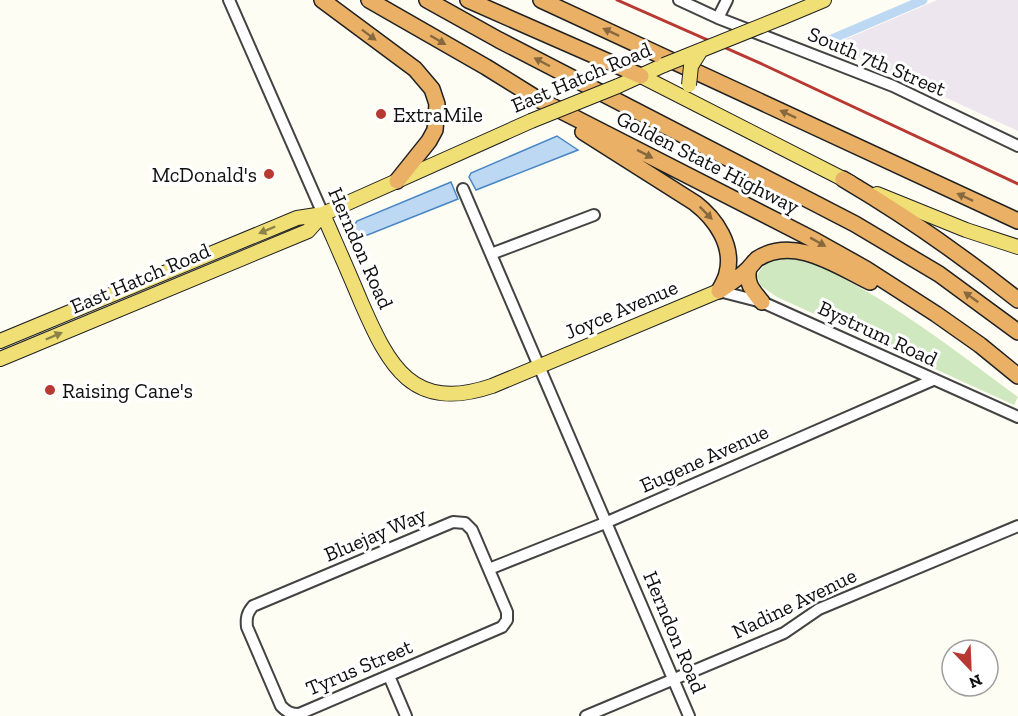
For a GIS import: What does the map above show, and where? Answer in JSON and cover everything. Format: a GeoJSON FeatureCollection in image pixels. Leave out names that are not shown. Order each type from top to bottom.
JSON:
{"type":"FeatureCollection","features":[{"type":"Feature","properties":{"kind":"highway"},"geometry":{"type":"LineString","coordinates":[[322,0],[415,69],[432,89],[437,104],[435,130],[398,180]]}},
{"type":"Feature","properties":{"kind":"highway","name":"Golden State Highway"},"geometry":{"type":"LineString","coordinates":[[369,0],[536,98],[816,241],[866,269],[936,314],[980,345],[1018,376]]}},
{"type":"Feature","properties":{"kind":"highway","name":"Golden State Highway"},"geometry":{"type":"LineString","coordinates":[[427,0],[509,45],[855,224],[939,274],[1018,332]]}},
{"type":"Feature","properties":{"kind":"highway"},"geometry":{"type":"LineString","coordinates":[[468,0],[642,76]]}},
{"type":"Feature","properties":{"kind":"highway"},"geometry":{"type":"LineString","coordinates":[[541,0],[1018,222]]}},
{"type":"Feature","properties":{"kind":"highway"},"geometry":{"type":"LineString","coordinates":[[536,98],[585,134],[695,203],[711,217],[722,234],[729,259],[727,274],[719,291]]}},
{"type":"Feature","properties":{"kind":"highway"},"geometry":{"type":"LineString","coordinates":[[843,179],[924,229],[1018,300]]}},
{"type":"Feature","properties":{"kind":"highway"},"geometry":{"type":"LineString","coordinates":[[719,291],[756,260],[774,252],[795,250],[804,252],[936,314]]}},
{"type":"Feature","properties":{"kind":"highway"},"geometry":{"type":"LineString","coordinates":[[749,268],[748,282],[762,302]]}},
{"type":"Feature","properties":{"kind":"main road","name":"East Hatch Road"},"geometry":{"type":"LineString","coordinates":[[0,341],[297,218],[323,214],[531,121],[824,0]]}},
{"type":"Feature","properties":{"kind":"main road"},"geometry":{"type":"LineString","coordinates":[[701,50],[691,66],[689,85],[696,98],[707,110]]}},
{"type":"Feature","properties":{"kind":"main road"},"geometry":{"type":"LineString","coordinates":[[642,76],[843,179],[966,230],[1018,247]]}},
{"type":"Feature","properties":{"kind":"main road","name":"East Hatch Road"},"geometry":{"type":"LineString","coordinates":[[0,359],[308,231],[323,214]]}},
{"type":"Feature","properties":{"kind":"main road","name":"Herndon Road"},"geometry":{"type":"LineString","coordinates":[[323,214],[378,340],[393,365],[412,382],[436,392],[459,394],[492,386],[538,366]]}},
{"type":"Feature","properties":{"kind":"main road","name":"Joyce Avenue"},"geometry":{"type":"LineString","coordinates":[[538,366],[719,291]]}},
{"type":"Feature","properties":{"kind":"street","name":"Herndon Road"},"geometry":{"type":"LineString","coordinates":[[229,0],[323,214]]}},
{"type":"Feature","properties":{"kind":"street","name":"South 7th Street"},"geometry":{"type":"LineString","coordinates":[[679,0],[718,18],[893,86],[1018,146]]}},
{"type":"Feature","properties":{"kind":"street"},"geometry":{"type":"LineString","coordinates":[[718,18],[727,0]]}},
{"type":"Feature","properties":{"kind":"street","name":"Herndon Road"},"geometry":{"type":"LineString","coordinates":[[463,189],[689,716]]}},
{"type":"Feature","properties":{"kind":"street"},"geometry":{"type":"LineString","coordinates":[[491,254],[594,215]]}},
{"type":"Feature","properties":{"kind":"street","name":"Bystrum Road"},"geometry":{"type":"LineString","coordinates":[[719,291],[762,302],[1018,417]]}},
{"type":"Feature","properties":{"kind":"street","name":"Eugene Avenue"},"geometry":{"type":"LineString","coordinates":[[489,569],[605,523],[933,380]]}},
{"type":"Feature","properties":{"kind":"street","name":"Bluejay Way"},"geometry":{"type":"LineString","coordinates":[[247,614],[254,606],[453,522],[465,523],[472,530],[489,569]]}},
{"type":"Feature","properties":{"kind":"street","name":"Nadine Avenue"},"geometry":{"type":"LineString","coordinates":[[586,716],[784,633],[819,609],[1018,526]]}},
{"type":"Feature","properties":{"kind":"street","name":"Tyrus Street"},"geometry":{"type":"LineString","coordinates":[[247,614],[248,627],[281,706],[290,713],[299,714],[497,630],[507,620],[507,612],[489,569]]}},
{"type":"Feature","properties":{"kind":"street"},"geometry":{"type":"LineString","coordinates":[[389,676],[406,716]]}},
{"type":"Feature","properties":{"kind":"shaded area"},"geometry":{"type":"Polygon","coordinates":[[[937,0],[1018,0],[1018,131],[832,45],[937,0]]]}},
{"type":"Feature","properties":{"kind":"green space"},"geometry":{"type":"Polygon","coordinates":[[[787,257],[803,259],[818,265],[891,306],[1018,397],[1014,405],[777,297],[761,286],[757,276],[762,267],[769,262],[787,257]]]}},
{"type":"Feature","properties":{"kind":"water"},"geometry":{"type":"Polygon","coordinates":[[[557,136],[578,150],[476,190],[469,177],[471,173],[557,136]]]}},
{"type":"Feature","properties":{"kind":"water"},"geometry":{"type":"Polygon","coordinates":[[[451,182],[458,199],[355,240],[353,227],[357,221],[451,182]]]}},
{"type":"Feature","properties":{"kind":"waterway"},"geometry":{"type":"LineString","coordinates":[[825,42],[923,0]]}},
{"type":"Feature","properties":{"kind":"railway"},"geometry":{"type":"LineString","coordinates":[[617,0],[764,65],[1018,184]]}},
{"type":"Feature","properties":{"kind":"place","name":"ExtraMile"},"geometry":{"type":"Point","coordinates":[381,114]}},
{"type":"Feature","properties":{"kind":"place","name":"McDonald's"},"geometry":{"type":"Point","coordinates":[269,174]}},
{"type":"Feature","properties":{"kind":"place","name":"Raising Cane's"},"geometry":{"type":"Point","coordinates":[50,390]}}]}
